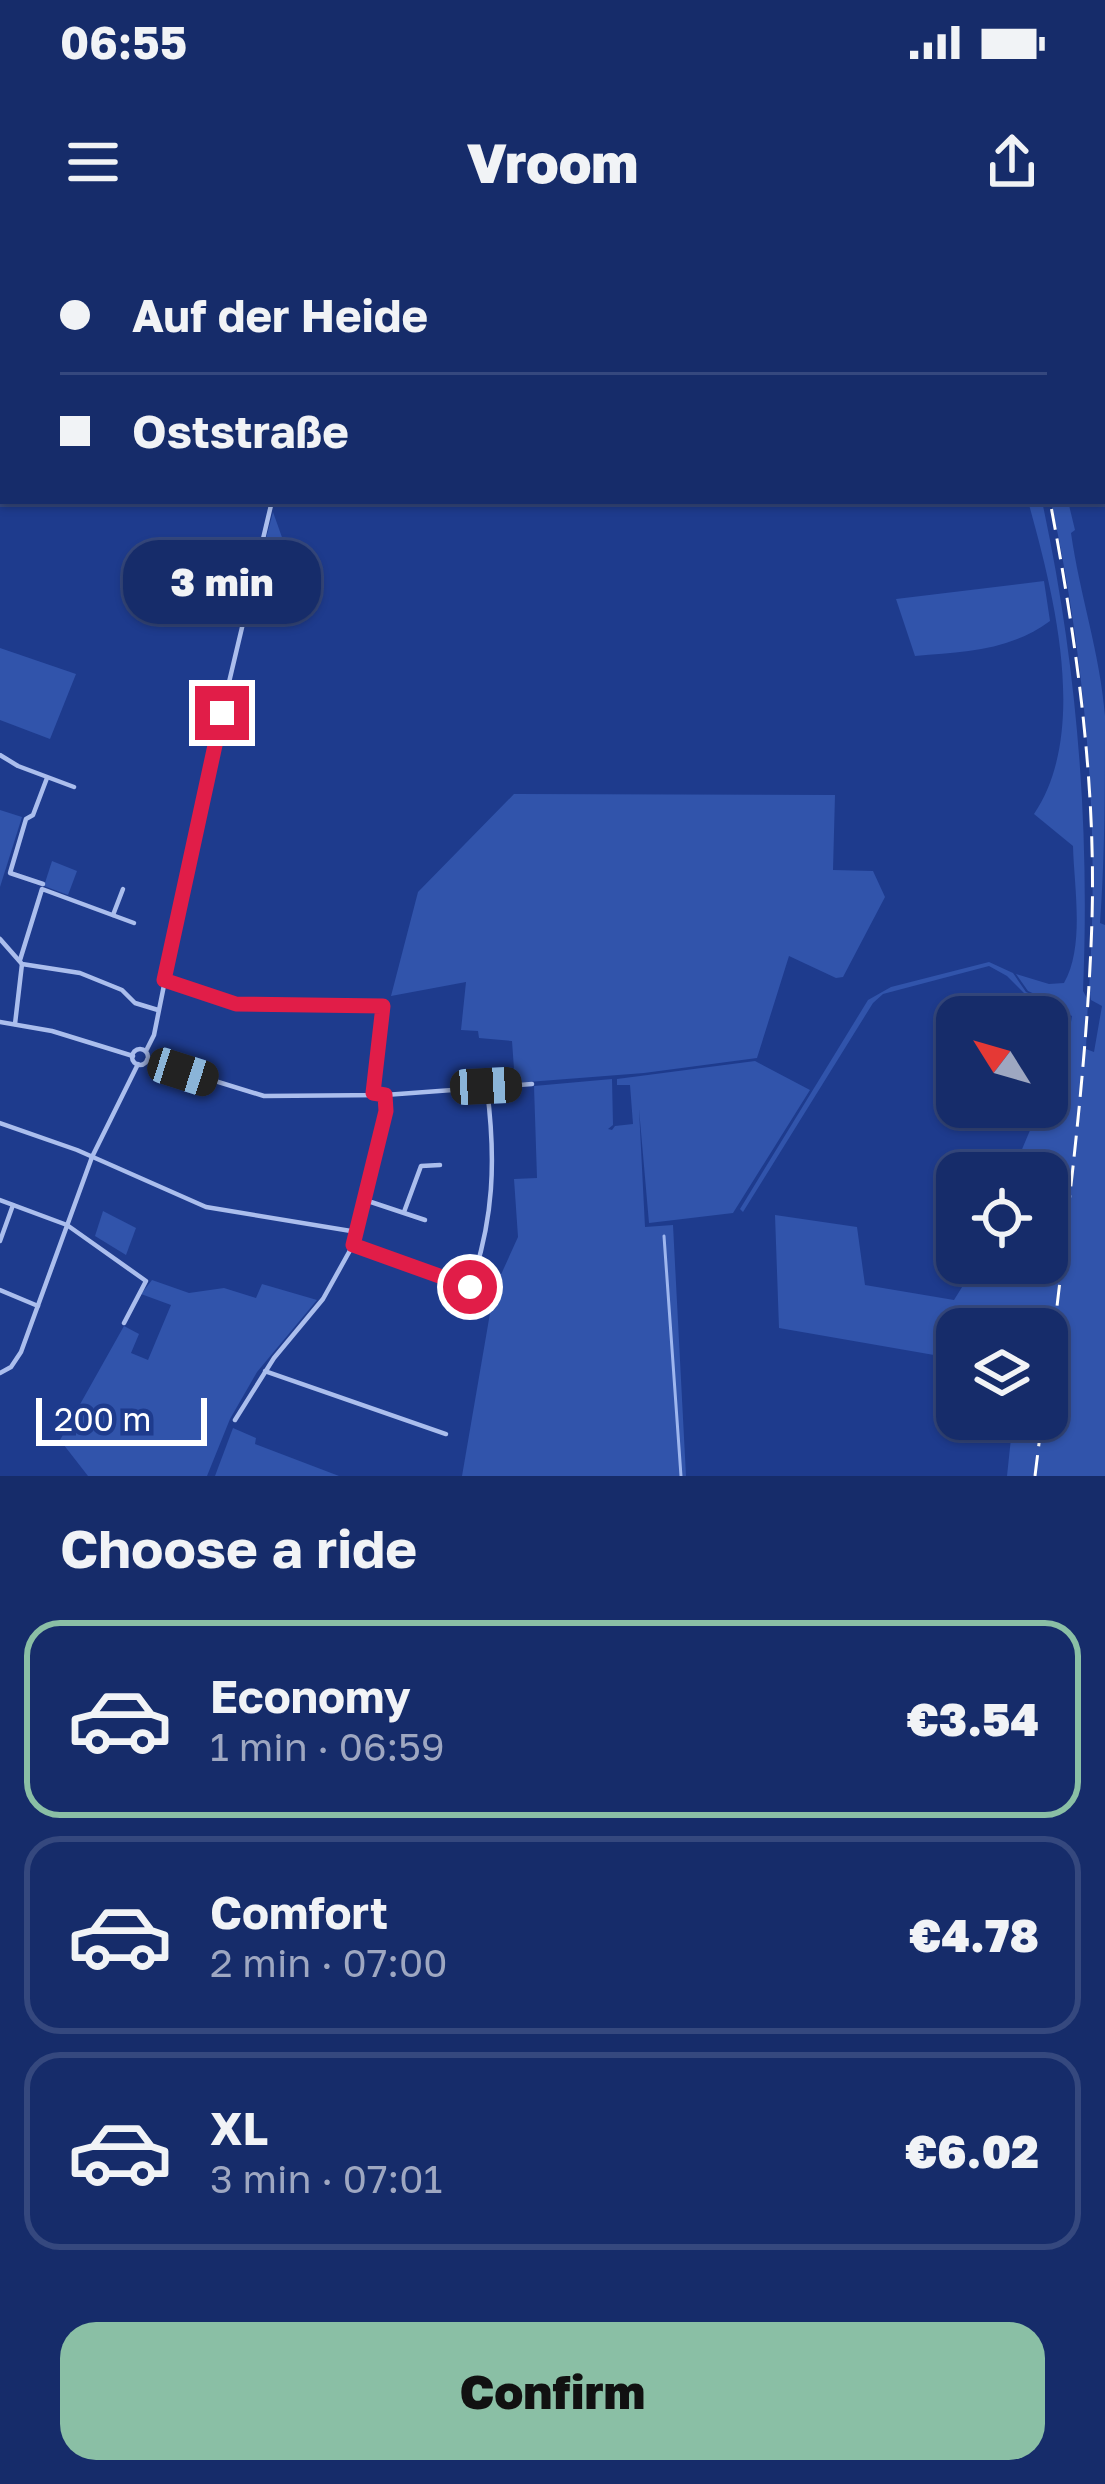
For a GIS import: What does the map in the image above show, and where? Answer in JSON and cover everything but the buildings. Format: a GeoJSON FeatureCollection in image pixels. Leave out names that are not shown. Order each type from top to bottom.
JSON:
{"type":"FeatureCollection","features":[{"type":"Feature","properties":{"kind":"street"},"geometry":{"type":"LineString","coordinates":[[147,1060],[271,504]]}},
{"type":"Feature","properties":{"kind":"street"},"geometry":{"type":"LineString","coordinates":[[0,755],[74,787]]}},
{"type":"Feature","properties":{"kind":"street"},"geometry":{"type":"LineString","coordinates":[[44,884],[10,873],[26,819],[33,815],[47,778]]}},
{"type":"Feature","properties":{"kind":"street"},"geometry":{"type":"LineString","coordinates":[[15,1024],[21,962],[42,889],[134,923]]}},
{"type":"Feature","properties":{"kind":"street"},"geometry":{"type":"LineString","coordinates":[[113,915],[124,889]]}},
{"type":"Feature","properties":{"kind":"street"},"geometry":{"type":"LineString","coordinates":[[0,939],[21,962],[80,974],[122,990],[135,1003],[160,1010]]}},
{"type":"Feature","properties":{"kind":"street"},"geometry":{"type":"LineString","coordinates":[[164,980],[236,1004],[383,1006],[373,1093]]}},
{"type":"Feature","properties":{"kind":"street"},"geometry":{"type":"LineString","coordinates":[[0,1022],[52,1031],[133,1056],[138,1064]]}},
{"type":"Feature","properties":{"kind":"street"},"geometry":{"type":"LineString","coordinates":[[133,1056],[137,1050],[146,1051]]}},
{"type":"Feature","properties":{"kind":"street"},"geometry":{"type":"LineString","coordinates":[[0,1373],[16,1362],[92,1157],[138,1064],[147,1060],[264,1096],[385,1095],[532,1084]]}},
{"type":"Feature","properties":{"kind":"street"},"geometry":{"type":"LineString","coordinates":[[353,1245],[470,1287],[491,1209],[486,1086]]}},
{"type":"Feature","properties":{"kind":"street"},"geometry":{"type":"LineString","coordinates":[[235,1420],[265,1371],[323,1299],[353,1245],[386,1111],[385,1095]]}},
{"type":"Feature","properties":{"kind":"street"},"geometry":{"type":"LineString","coordinates":[[0,1123],[206,1207],[357,1232]]}},
{"type":"Feature","properties":{"kind":"street"},"geometry":{"type":"LineString","coordinates":[[404,1212],[421,1166],[440,1165]]}},
{"type":"Feature","properties":{"kind":"street"},"geometry":{"type":"LineString","coordinates":[[0,1200],[67,1225],[146,1281],[124,1323]]}},
{"type":"Feature","properties":{"kind":"street"},"geometry":{"type":"LineString","coordinates":[[365,1200],[425,1220]]}},
{"type":"Feature","properties":{"kind":"street"},"geometry":{"type":"LineString","coordinates":[[0,1241],[13,1205]]}},
{"type":"Feature","properties":{"kind":"street"},"geometry":{"type":"LineString","coordinates":[[0,1290],[38,1306]]}},
{"type":"Feature","properties":{"kind":"street"},"geometry":{"type":"LineString","coordinates":[[265,1371],[446,1434]]}},
{"type":"Feature","properties":{"kind":"shaded area"},"geometry":{"type":"Polygon","coordinates":[[[1029,504],[1043,504],[1072,684],[1082,806],[1086,1049],[1094,1052],[1102,1006],[1091,1000],[1089,989],[1093,866],[1087,743],[1073,622],[1052,504],[1069,504],[1105,716],[1100,923],[1105,925],[1105,1476],[1007,1476],[1011,1440],[1068,1440],[1068,1308],[936,1308],[936,1355],[779,1328],[775,1215],[857,1227],[865,1285],[954,1300],[964,1284],[1068,1284],[1068,1152],[1021,1152],[1031,1128],[1068,1128],[1072,1016],[1068,996],[1039,996],[1028,991],[1016,974],[1049,984],[1064,983],[1074,952],[1073,846],[1034,814],[1051,780],[1060,743],[1063,702],[1056,618],[1029,504]]]}},
{"type":"Feature","properties":{"kind":"shaded area"},"geometry":{"type":"Polygon","coordinates":[[[273,512],[289,557],[266,556],[263,550],[273,512]]]}},
{"type":"Feature","properties":{"kind":"shaded area"},"geometry":{"type":"Polygon","coordinates":[[[1044,581],[1050,621],[1034,631],[986,648],[915,656],[896,599],[1044,581]]]}},
{"type":"Feature","properties":{"kind":"shaded area"},"geometry":{"type":"Polygon","coordinates":[[[0,648],[76,674],[50,739],[0,720],[0,648]]]}},
{"type":"Feature","properties":{"kind":"shaded area"},"geometry":{"type":"Polygon","coordinates":[[[514,794],[835,795],[833,870],[873,871],[885,897],[843,977],[789,956],[757,1058],[515,1083],[512,1041],[479,1038],[478,1031],[461,1030],[466,982],[391,996],[418,892],[514,794]]]}},
{"type":"Feature","properties":{"kind":"shaded area"},"geometry":{"type":"Polygon","coordinates":[[[0,810],[22,817],[0,887],[0,810]]]}},
{"type":"Feature","properties":{"kind":"shaded area"},"geometry":{"type":"Polygon","coordinates":[[[52,861],[77,871],[68,895],[44,886],[52,861]]]}},
{"type":"Feature","properties":{"kind":"shaded area"},"geometry":{"type":"Polygon","coordinates":[[[989,962],[1013,973],[1026,992],[1036,996],[1027,996],[989,966],[883,994],[743,1212],[740,1209],[868,1000],[891,987],[989,962]]]}},
{"type":"Feature","properties":{"kind":"shaded area"},"geometry":{"type":"Polygon","coordinates":[[[755,1061],[810,1090],[733,1213],[649,1223],[639,1109],[645,1227],[673,1225],[686,1476],[462,1476],[494,1290],[518,1237],[514,1179],[537,1178],[534,1086],[612,1079],[613,1125],[608,1129],[612,1130],[633,1124],[630,1085],[617,1085],[617,1079],[755,1061]]]}},
{"type":"Feature","properties":{"kind":"shaded area"},"geometry":{"type":"Polygon","coordinates":[[[103,1211],[136,1228],[126,1255],[95,1236],[103,1211]]]}},
{"type":"Feature","properties":{"kind":"shaded area"},"geometry":{"type":"Polygon","coordinates":[[[152,1280],[189,1293],[224,1288],[256,1298],[262,1284],[317,1300],[257,1372],[230,1419],[207,1476],[88,1476],[60,1440],[124,1326],[139,1334],[131,1353],[148,1360],[171,1305],[141,1294],[152,1280]]]}},
{"type":"Feature","properties":{"kind":"shaded area"},"geometry":{"type":"Polygon","coordinates":[[[233,1428],[256,1438],[255,1444],[339,1476],[215,1476],[233,1428]]]}},
{"type":"Feature","properties":{"kind":"waterway"},"geometry":{"type":"LineString","coordinates":[[664,1236],[681,1476]]}},
{"type":"Feature","properties":{"kind":"railway"},"geometry":{"type":"LineString","coordinates":[[1051,504],[1082,709],[1092,867],[1085,1039],[1057,1308]]}},
{"type":"Feature","properties":{"kind":"railway"},"geometry":{"type":"LineString","coordinates":[[1035,1476],[1039,1440]]}},
{"type":"Feature","properties":{"kind":"route"},"geometry":{"type":"LineString","coordinates":[[222,713],[164,980],[236,1004],[383,1006],[373,1093],[385,1095],[386,1111],[353,1245],[470,1287]]}}]}
